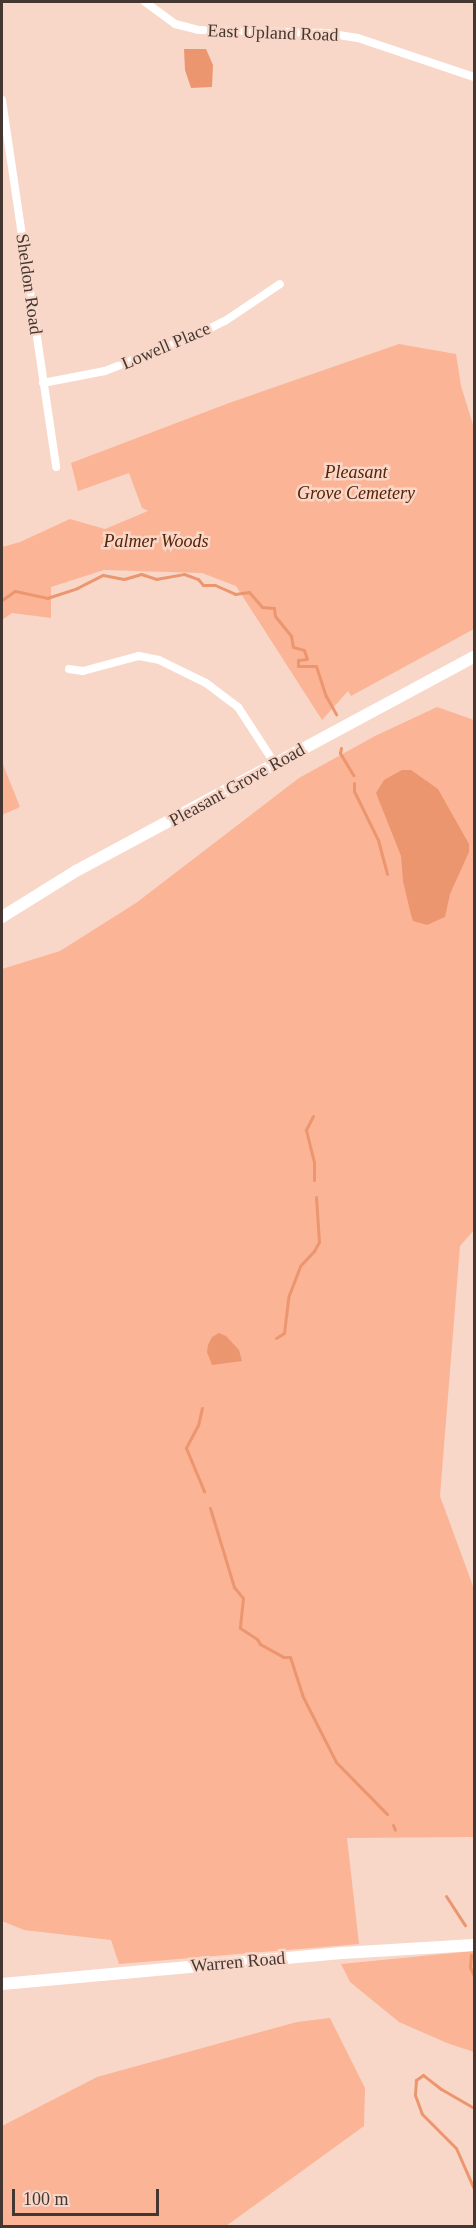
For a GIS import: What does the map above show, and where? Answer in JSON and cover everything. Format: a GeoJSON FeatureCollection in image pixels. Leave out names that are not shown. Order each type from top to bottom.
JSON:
{"type":"FeatureCollection","features":[{"type":"Feature","properties":{"kind":"street","name":"East Upland Road"},"geometry":{"type":"LineString","coordinates":[[145,2],[168,20],[187,28],[218,32],[327,33],[358,38],[474,77]]}},
{"type":"Feature","properties":{"kind":"street","name":"Sheldon Road"},"geometry":{"type":"LineString","coordinates":[[2,100],[56,467]]}},
{"type":"Feature","properties":{"kind":"street","name":"Lowell Place"},"geometry":{"type":"LineString","coordinates":[[43,383],[105,371],[196,334],[225,321],[280,284]]}},
{"type":"Feature","properties":{"kind":"street"},"geometry":{"type":"LineString","coordinates":[[69,669],[93,669],[139,656],[159,660],[206,683],[238,707],[275,764]]}},
{"type":"Feature","properties":{"kind":"street","name":"Pleasant Grove Road"},"geometry":{"type":"LineString","coordinates":[[2,916],[35,894],[474,657]]}},
{"type":"Feature","properties":{"kind":"street","name":"Warren Road"},"geometry":{"type":"LineString","coordinates":[[2,1984],[342,1953],[474,1945]]}},
{"type":"Feature","properties":{"kind":"green space","name":"Pleasant Grove Cemetery"},"geometry":{"type":"Polygon","coordinates":[[[399,344],[456,354],[461,386],[474,428],[474,629],[351,696],[348,691],[322,720],[236,586],[202,573],[104,570],[51,587],[51,618],[12,613],[2,620],[2,547],[20,542],[70,519],[105,529],[148,511],[142,508],[129,473],[78,491],[71,463],[229,403],[399,344]]]}},
{"type":"Feature","properties":{"kind":"green space"},"geometry":{"type":"Polygon","coordinates":[[[437,707],[474,720],[474,1230],[460,1246],[440,1496],[474,1589],[474,1837],[347,1838],[359,1944],[119,1964],[111,1940],[24,1930],[2,1921],[2,969],[60,951],[136,903],[299,778],[375,736],[437,707]]]}},
{"type":"Feature","properties":{"kind":"green space"},"geometry":{"type":"Polygon","coordinates":[[[2,762],[20,807],[2,815],[2,762]]]}},
{"type":"Feature","properties":{"kind":"green space"},"geometry":{"type":"Polygon","coordinates":[[[474,1951],[474,2052],[399,2022],[350,1982],[341,1964],[474,1951]]]}},
{"type":"Feature","properties":{"kind":"green space"},"geometry":{"type":"Polygon","coordinates":[[[330,2018],[365,2088],[364,2126],[226,2226],[2,2226],[2,2126],[97,2077],[297,2022],[330,2018]]]}},
{"type":"Feature","properties":{"kind":"shaded area"},"geometry":{"type":"Polygon","coordinates":[[[184,49],[206,49],[213,65],[212,87],[191,88],[185,70],[184,49]]]}},
{"type":"Feature","properties":{"kind":"shaded area"},"geometry":{"type":"Polygon","coordinates":[[[402,770],[411,770],[438,789],[469,844],[469,852],[450,894],[445,917],[427,925],[413,921],[403,881],[401,856],[376,793],[384,780],[402,770]]]}},
{"type":"Feature","properties":{"kind":"shaded area"},"geometry":{"type":"Polygon","coordinates":[[[219,1333],[226,1336],[239,1350],[242,1361],[212,1365],[207,1352],[208,1345],[212,1337],[219,1333]]]}},
{"type":"Feature","properties":{"kind":"waterway"},"geometry":{"type":"LineString","coordinates":[[2,600],[15,591],[47,598],[77,588],[103,575],[124,579],[141,574],[156,579],[184,574],[198,579],[203,585],[215,585],[235,594],[249,592],[262,607],[274,608],[275,616],[291,636],[293,647],[304,650],[307,659],[298,660],[298,666],[316,666],[326,696],[336,714]]}},
{"type":"Feature","properties":{"kind":"waterway"},"geometry":{"type":"LineString","coordinates":[[341,748],[340,753],[353,775]]}},
{"type":"Feature","properties":{"kind":"waterway"},"geometry":{"type":"LineString","coordinates":[[354,783],[354,791],[378,840],[387,874]]}},
{"type":"Feature","properties":{"kind":"waterway"},"geometry":{"type":"LineString","coordinates":[[313,1116],[306,1130],[314,1162],[314,1180]]}},
{"type":"Feature","properties":{"kind":"waterway"},"geometry":{"type":"LineString","coordinates":[[276,1338],[284,1333],[289,1295],[300,1266],[319,1242],[316,1197]]}},
{"type":"Feature","properties":{"kind":"waterway"},"geometry":{"type":"LineString","coordinates":[[202,1408],[198,1425],[186,1448],[204,1491]]}},
{"type":"Feature","properties":{"kind":"waterway"},"geometry":{"type":"LineString","coordinates":[[210,1508],[234,1587],[243,1598],[240,1628],[257,1639],[260,1644],[283,1657],[290,1657],[302,1695],[336,1762],[387,1814]]}},
{"type":"Feature","properties":{"kind":"waterway"},"geometry":{"type":"LineString","coordinates":[[393,1825],[395,1830]]}},
{"type":"Feature","properties":{"kind":"waterway"},"geometry":{"type":"LineString","coordinates":[[446,1896],[465,1925]]}},
{"type":"Feature","properties":{"kind":"waterway"},"geometry":{"type":"LineString","coordinates":[[471,1955],[470,1967],[474,1976]]}},
{"type":"Feature","properties":{"kind":"waterway"},"geometry":{"type":"LineString","coordinates":[[474,2108],[441,2089],[423,2075],[416,2080],[415,2095],[422,2114],[456,2148],[474,2189]]}},
{"type":"Feature","properties":{"kind":"park label","name":"Palmer Woods"},"geometry":{"type":"Point","coordinates":[156,541]}}]}
